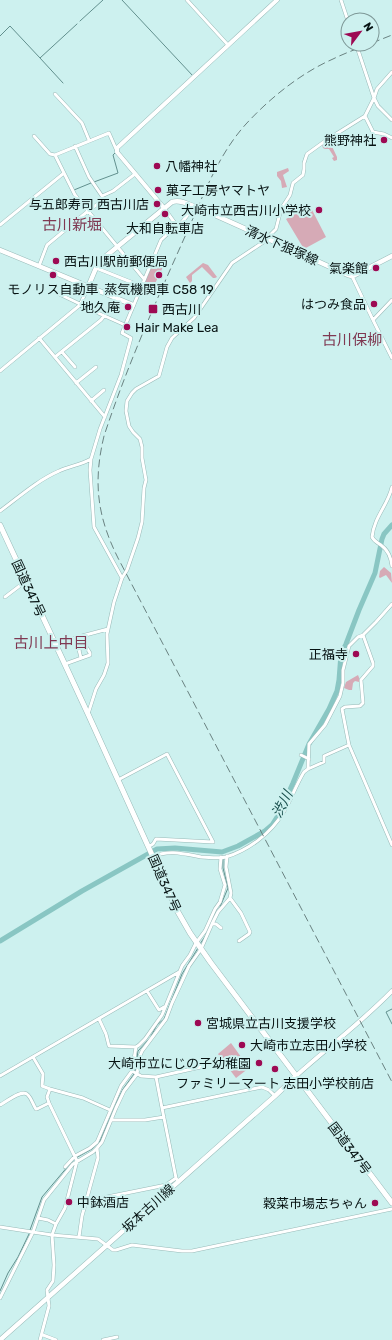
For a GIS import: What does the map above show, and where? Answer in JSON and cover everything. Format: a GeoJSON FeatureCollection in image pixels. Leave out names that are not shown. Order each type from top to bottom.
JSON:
{"type":"FeatureCollection","features":[{"type":"Feature","properties":{"kind":"highway","name":"国道347号"},"geometry":{"type":"LineString","coordinates":[[0,525],[178,912],[199,946],[392,1203]]}},
{"type":"Feature","properties":{"kind":"main road","name":"清水下狼塚線"},"geometry":{"type":"LineString","coordinates":[[88,287],[100,261],[164,208],[176,201],[182,201],[342,273],[352,276]]}},
{"type":"Feature","properties":{"kind":"main road"},"geometry":{"type":"LineString","coordinates":[[0,250],[133,305]]}},
{"type":"Feature","properties":{"kind":"main road"},"geometry":{"type":"LineString","coordinates":[[352,276],[392,256]]}},
{"type":"Feature","properties":{"kind":"main road","name":"坂本古川線"},"geometry":{"type":"LineString","coordinates":[[0,1340],[177,1180],[275,1096],[296,1076]]}},
{"type":"Feature","properties":{"kind":"street"},"geometry":{"type":"LineString","coordinates":[[187,0],[228,45]]}},
{"type":"Feature","properties":{"kind":"street"},"geometry":{"type":"LineString","coordinates":[[117,150],[117,148],[277,0]]}},
{"type":"Feature","properties":{"kind":"street"},"geometry":{"type":"LineString","coordinates":[[341,0],[345,12]]}},
{"type":"Feature","properties":{"kind":"street"},"geometry":{"type":"LineString","coordinates":[[359,52],[374,98],[378,106],[392,120]]}},
{"type":"Feature","properties":{"kind":"street"},"geometry":{"type":"LineString","coordinates":[[88,714],[96,689],[104,675],[108,663],[108,629],[114,602],[122,578],[127,570],[142,525],[144,488],[146,480],[142,458],[142,442],[140,438],[131,430],[127,421],[126,411],[128,397],[136,389],[159,376],[167,348],[172,338],[194,318],[232,263],[268,239],[268,237],[276,229],[281,209],[290,196],[293,183],[303,175],[304,163],[307,154],[324,141],[365,116],[377,89],[392,72]]}},
{"type":"Feature","properties":{"kind":"street"},"geometry":{"type":"LineString","coordinates":[[55,94],[82,123],[89,140]]}},
{"type":"Feature","properties":{"kind":"street"},"geometry":{"type":"LineString","coordinates":[[365,116],[373,132],[384,134],[392,138]]}},
{"type":"Feature","properties":{"kind":"street"},"geometry":{"type":"LineString","coordinates":[[54,155],[109,133],[117,152],[164,208],[177,226]]}},
{"type":"Feature","properties":{"kind":"street"},"geometry":{"type":"LineString","coordinates":[[34,136],[50,154],[54,155],[75,195],[144,279]]}},
{"type":"Feature","properties":{"kind":"street"},"geometry":{"type":"LineString","coordinates":[[39,266],[47,245],[103,200],[75,146]]}},
{"type":"Feature","properties":{"kind":"street"},"geometry":{"type":"LineString","coordinates":[[0,225],[64,172]]}},
{"type":"Feature","properties":{"kind":"street"},"geometry":{"type":"LineString","coordinates":[[102,196],[112,191],[135,174]]}},
{"type":"Feature","properties":{"kind":"street"},"geometry":{"type":"LineString","coordinates":[[122,578],[94,527],[90,487],[91,459],[121,375],[131,338],[122,333],[133,305],[160,240],[175,227],[180,226],[193,206]]}},
{"type":"Feature","properties":{"kind":"street"},"geometry":{"type":"LineString","coordinates":[[96,268],[141,286]]}},
{"type":"Feature","properties":{"kind":"street"},"geometry":{"type":"LineString","coordinates":[[352,276],[372,320],[391,355]]}},
{"type":"Feature","properties":{"kind":"street"},"geometry":{"type":"LineString","coordinates":[[0,365],[1,369],[80,305],[88,287]]}},
{"type":"Feature","properties":{"kind":"street"},"geometry":{"type":"LineString","coordinates":[[57,293],[125,325]]}},
{"type":"Feature","properties":{"kind":"street"},"geometry":{"type":"LineString","coordinates":[[372,320],[392,300]]}},
{"type":"Feature","properties":{"kind":"street"},"geometry":{"type":"LineString","coordinates":[[55,357],[102,320],[104,316]]}},
{"type":"Feature","properties":{"kind":"street"},"geometry":{"type":"LineString","coordinates":[[39,338],[105,417]]}},
{"type":"Feature","properties":{"kind":"street"},"geometry":{"type":"LineString","coordinates":[[62,352],[75,367]]}},
{"type":"Feature","properties":{"kind":"street"},"geometry":{"type":"LineString","coordinates":[[76,383],[96,367]]}},
{"type":"Feature","properties":{"kind":"street"},"geometry":{"type":"LineString","coordinates":[[91,401],[104,390]]}},
{"type":"Feature","properties":{"kind":"street"},"geometry":{"type":"LineString","coordinates":[[0,511],[58,471],[84,463],[91,459]]}},
{"type":"Feature","properties":{"kind":"street"},"geometry":{"type":"LineString","coordinates":[[392,487],[390,497],[378,516],[372,533],[372,537],[375,541],[383,546],[390,556],[392,566]]}},
{"type":"Feature","properties":{"kind":"street"},"geometry":{"type":"LineString","coordinates":[[5,597],[26,581]]}},
{"type":"Feature","properties":{"kind":"street"},"geometry":{"type":"LineString","coordinates":[[308,769],[309,744],[325,725],[340,696],[348,646],[358,637],[363,635],[392,604]]}},
{"type":"Feature","properties":{"kind":"street"},"geometry":{"type":"LineString","coordinates":[[56,645],[78,636],[108,629]]}},
{"type":"Feature","properties":{"kind":"street"},"geometry":{"type":"LineString","coordinates":[[363,635],[373,663],[373,666],[361,680],[363,703],[362,705],[342,708],[349,745],[392,845]]}},
{"type":"Feature","properties":{"kind":"street"},"geometry":{"type":"LineString","coordinates":[[65,664],[81,658]]}},
{"type":"Feature","properties":{"kind":"street"},"geometry":{"type":"LineString","coordinates":[[153,856],[164,852],[224,857],[244,849],[263,837],[273,826],[283,813],[304,772],[324,762],[324,756],[349,745]]}},
{"type":"Feature","properties":{"kind":"street"},"geometry":{"type":"LineString","coordinates":[[117,780],[167,754],[213,842],[156,839],[149,848]]}},
{"type":"Feature","properties":{"kind":"street"},"geometry":{"type":"LineString","coordinates":[[301,755],[309,759]]}},
{"type":"Feature","properties":{"kind":"street"},"geometry":{"type":"LineString","coordinates":[[65,1167],[97,1142],[134,1073],[142,1051],[166,1019],[199,946],[218,912],[230,898],[231,892],[224,857]]}},
{"type":"Feature","properties":{"kind":"street"},"geometry":{"type":"LineString","coordinates":[[0,1298],[38,1218],[44,1200],[76,1158],[97,1148],[102,1142],[110,1119],[110,1110],[121,1086],[134,1073],[136,1047],[150,1032],[162,1015],[182,966],[194,950],[199,946],[215,909],[223,896],[225,885],[220,869],[224,857]]}},
{"type":"Feature","properties":{"kind":"street"},"geometry":{"type":"LineString","coordinates":[[230,898],[243,917],[250,932],[239,941]]}},
{"type":"Feature","properties":{"kind":"street"},"geometry":{"type":"LineString","coordinates":[[212,924],[216,924],[221,928]]}},
{"type":"Feature","properties":{"kind":"street"},"geometry":{"type":"LineString","coordinates":[[0,1076],[179,972]]}},
{"type":"Feature","properties":{"kind":"street"},"geometry":{"type":"LineString","coordinates":[[147,991],[159,1010],[164,1007]]}},
{"type":"Feature","properties":{"kind":"street"},"geometry":{"type":"LineString","coordinates":[[296,1076],[322,1052],[341,1038],[392,991]]}},
{"type":"Feature","properties":{"kind":"street"},"geometry":{"type":"LineString","coordinates":[[99,1019],[106,1034],[109,1046],[136,1047]]}},
{"type":"Feature","properties":{"kind":"street"},"geometry":{"type":"LineString","coordinates":[[33,1057],[43,1074],[42,1086],[74,1095],[110,1110]]}},
{"type":"Feature","properties":{"kind":"street"},"geometry":{"type":"LineString","coordinates":[[134,1073],[147,1077],[156,1077],[201,1067]]}},
{"type":"Feature","properties":{"kind":"street"},"geometry":{"type":"LineString","coordinates":[[87,1201],[166,1185],[177,1180],[156,1077]]}},
{"type":"Feature","properties":{"kind":"street"},"geometry":{"type":"LineString","coordinates":[[162,1108],[262,1088],[269,1090],[275,1096]]}},
{"type":"Feature","properties":{"kind":"street"},"geometry":{"type":"LineString","coordinates":[[40,1340],[49,1306],[47,1290],[53,1281],[54,1265],[52,1235],[65,1208],[76,1158],[49,1103],[47,1097],[50,1089]]}},
{"type":"Feature","properties":{"kind":"street"},"geometry":{"type":"LineString","coordinates":[[0,1105],[24,1093],[28,1095],[36,1109],[49,1103]]}},
{"type":"Feature","properties":{"kind":"street"},"geometry":{"type":"LineString","coordinates":[[110,1119],[145,1120],[164,1117]]}},
{"type":"Feature","properties":{"kind":"street"},"geometry":{"type":"LineString","coordinates":[[79,1237],[82,1216],[98,1158],[97,1148]]}},
{"type":"Feature","properties":{"kind":"street"},"geometry":{"type":"LineString","coordinates":[[0,1227],[52,1235],[100,1240],[113,1250],[132,1245],[192,1251],[392,1209]]}},
{"type":"Feature","properties":{"kind":"street"},"geometry":{"type":"LineString","coordinates":[[38,1218],[48,1220],[56,1224]]}},
{"type":"Feature","properties":{"kind":"street"},"geometry":{"type":"LineString","coordinates":[[42,1335],[56,1340]]}},
{"type":"Feature","properties":{"kind":"street"},"geometry":{"type":"LineString","coordinates":[[102,1340],[118,1337]]}},
{"type":"Feature","properties":{"kind":"shaded area"},"geometry":{"type":"Polygon","coordinates":[[[329,140],[337,157],[337,160],[334,161],[332,158],[334,157],[329,149],[323,148],[322,145],[329,140]]]}},
{"type":"Feature","properties":{"kind":"shaded area"},"geometry":{"type":"Polygon","coordinates":[[[288,168],[289,171],[283,175],[287,187],[282,188],[277,172],[288,168]]]}},
{"type":"Feature","properties":{"kind":"shaded area"},"geometry":{"type":"Polygon","coordinates":[[[310,206],[326,237],[304,249],[286,219],[310,206]]]}},
{"type":"Feature","properties":{"kind":"shaded area"},"geometry":{"type":"Polygon","coordinates":[[[153,262],[163,267],[150,294],[141,290],[153,262]]]}},
{"type":"Feature","properties":{"kind":"shaded area"},"geometry":{"type":"Polygon","coordinates":[[[203,263],[208,265],[217,277],[213,278],[202,267],[192,275],[192,281],[190,283],[186,277],[203,263]]]}},
{"type":"Feature","properties":{"kind":"shaded area"},"geometry":{"type":"Polygon","coordinates":[[[384,567],[391,573],[392,583],[386,575],[380,578],[379,577],[380,571],[384,567]]]}},
{"type":"Feature","properties":{"kind":"shaded area"},"geometry":{"type":"Polygon","coordinates":[[[358,675],[360,680],[359,682],[355,681],[353,683],[352,690],[344,688],[346,682],[358,675]]]}},
{"type":"Feature","properties":{"kind":"shaded area"},"geometry":{"type":"Polygon","coordinates":[[[231,1043],[249,1068],[236,1078],[218,1054],[231,1043]]]}},
{"type":"Feature","properties":{"kind":"waterway"},"geometry":{"type":"LineString","coordinates":[[80,21],[103,0]]}},
{"type":"Feature","properties":{"kind":"waterway"},"geometry":{"type":"LineString","coordinates":[[122,0],[193,76]]}},
{"type":"Feature","properties":{"kind":"waterway"},"geometry":{"type":"LineString","coordinates":[[0,36],[10,26],[40,58],[77,24]]}},
{"type":"Feature","properties":{"kind":"waterway"},"geometry":{"type":"LineString","coordinates":[[40,58],[63,83]]}},
{"type":"Feature","properties":{"kind":"waterway"},"geometry":{"type":"LineString","coordinates":[[94,182],[118,173],[113,155],[115,153]]}},
{"type":"Feature","properties":{"kind":"waterway"},"geometry":{"type":"LineString","coordinates":[[74,190],[91,183]]}},
{"type":"Feature","properties":{"kind":"waterway","name":"渋川"},"geometry":{"type":"LineString","coordinates":[[0,941],[82,891],[157,849],[175,848],[222,852],[238,846],[265,831],[272,825],[279,814],[309,744],[329,709],[337,691],[341,654],[375,573],[382,539],[384,534],[392,525]]}},
{"type":"Feature","properties":{"kind":"waterway"},"geometry":{"type":"LineString","coordinates":[[220,907],[228,888],[223,868],[223,859]]}},
{"type":"Feature","properties":{"kind":"waterway"},"geometry":{"type":"LineString","coordinates":[[212,921],[217,911]]}},
{"type":"Feature","properties":{"kind":"waterway"},"geometry":{"type":"LineString","coordinates":[[200,944],[206,935]]}},
{"type":"Feature","properties":{"kind":"waterway"},"geometry":{"type":"LineString","coordinates":[[151,1036],[157,1025],[164,1019],[182,974],[198,948]]}},
{"type":"Feature","properties":{"kind":"waterway"},"geometry":{"type":"LineString","coordinates":[[392,1009],[386,1012],[392,1024]]}},
{"type":"Feature","properties":{"kind":"waterway"},"geometry":{"type":"LineString","coordinates":[[135,1071],[138,1051],[149,1039]]}},
{"type":"Feature","properties":{"kind":"waterway"},"geometry":{"type":"LineString","coordinates":[[30,1230],[42,1197],[74,1159],[92,1149],[100,1141],[123,1089],[134,1074]]}},
{"type":"Feature","properties":{"kind":"waterway"},"geometry":{"type":"LineString","coordinates":[[0,1291],[29,1234]]}},
{"type":"Feature","properties":{"kind":"railway"},"geometry":{"type":"LineString","coordinates":[[380,40],[392,35]]}},
{"type":"Feature","properties":{"kind":"railway"},"geometry":{"type":"LineString","coordinates":[[349,52],[309,71],[286,87],[246,124],[227,149],[212,175],[132,358],[104,436],[98,484],[101,513],[105,528],[118,558],[392,1082]]}},
{"type":"Feature","properties":{"kind":"place","name":"熊野神社"},"geometry":{"type":"Point","coordinates":[384,140]}},
{"type":"Feature","properties":{"kind":"place","name":"八幡神社"},"geometry":{"type":"Point","coordinates":[157,166]}},
{"type":"Feature","properties":{"kind":"place","name":"菓子工房ヤマトヤ"},"geometry":{"type":"Point","coordinates":[158,190]}},
{"type":"Feature","properties":{"kind":"place","name":"与五郎寿司 西古川店"},"geometry":{"type":"Point","coordinates":[157,204]}},
{"type":"Feature","properties":{"kind":"place","name":"大崎市立西古川小学校"},"geometry":{"type":"Point","coordinates":[319,210]}},
{"type":"Feature","properties":{"kind":"place","name":"大和自転車店"},"geometry":{"type":"Point","coordinates":[165,214]}},
{"type":"Feature","properties":{"kind":"place","name":"西古川駅前郵便局"},"geometry":{"type":"Point","coordinates":[56,261]}},
{"type":"Feature","properties":{"kind":"place","name":"氣楽館"},"geometry":{"type":"Point","coordinates":[376,268]}},
{"type":"Feature","properties":{"kind":"place","name":"モノリス自動車"},"geometry":{"type":"Point","coordinates":[53,275]}},
{"type":"Feature","properties":{"kind":"place","name":"蒸気機関車 C58 19"},"geometry":{"type":"Point","coordinates":[159,275]}},
{"type":"Feature","properties":{"kind":"place","name":"はつみ食品"},"geometry":{"type":"Point","coordinates":[374,304]}},
{"type":"Feature","properties":{"kind":"place","name":"地久庵"},"geometry":{"type":"Point","coordinates":[128,307]}},
{"type":"Feature","properties":{"kind":"place","name":"西古川"},"geometry":{"type":"Point","coordinates":[153,309]}},
{"type":"Feature","properties":{"kind":"place","name":"Hair Make Lea"},"geometry":{"type":"Point","coordinates":[127,327]}},
{"type":"Feature","properties":{"kind":"place","name":"正福寺"},"geometry":{"type":"Point","coordinates":[356,654]}},
{"type":"Feature","properties":{"kind":"place","name":"宮城県立古川支援学校"},"geometry":{"type":"Point","coordinates":[198,1023]}},
{"type":"Feature","properties":{"kind":"place","name":"大崎市立志田小学校"},"geometry":{"type":"Point","coordinates":[242,1045]}},
{"type":"Feature","properties":{"kind":"place","name":"大崎市立にじの子幼稚園"},"geometry":{"type":"Point","coordinates":[259,1063]}},
{"type":"Feature","properties":{"kind":"place","name":"ファミリーマート 志田小学校前店"},"geometry":{"type":"Point","coordinates":[275,1069]}},
{"type":"Feature","properties":{"kind":"place","name":"中鉢酒店"},"geometry":{"type":"Point","coordinates":[69,1202]}},
{"type":"Feature","properties":{"kind":"place","name":"穀菜市場志ちゃん"},"geometry":{"type":"Point","coordinates":[375,1203]}},
{"type":"Feature","properties":{"kind":"district","name":"古川新堀"},"geometry":{"type":"Point","coordinates":[72,225]}},
{"type":"Feature","properties":{"kind":"district","name":"古川保柳"},"geometry":{"type":"Point","coordinates":[352,340]}},
{"type":"Feature","properties":{"kind":"district","name":"古川上中目"},"geometry":{"type":"Point","coordinates":[51,643]}}]}
